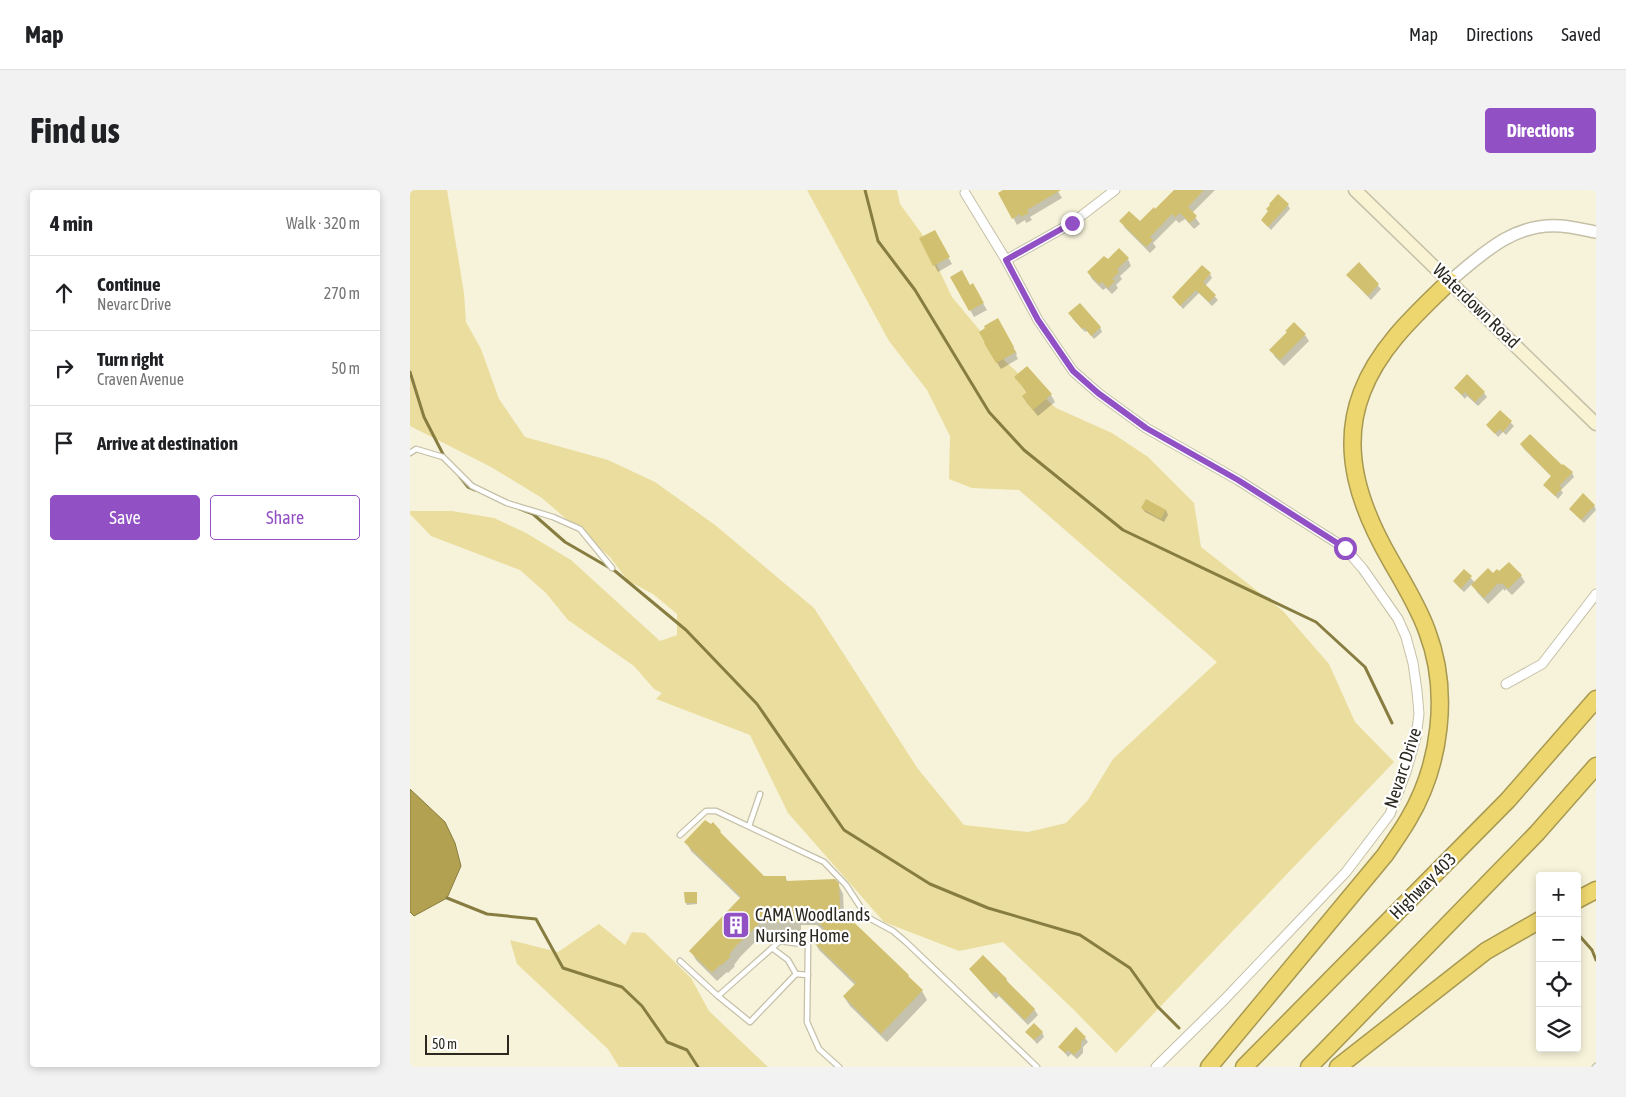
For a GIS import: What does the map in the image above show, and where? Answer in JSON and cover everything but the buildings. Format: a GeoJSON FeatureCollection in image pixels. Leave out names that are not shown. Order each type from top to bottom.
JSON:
{"type":"FeatureCollection","features":[{"type":"Feature","properties":{"kind":"highway"},"geometry":{"type":"LineString","coordinates":[[1209,1067],[1385,855],[1409,820],[1425,785],[1432,764],[1439,727],[1440,705],[1438,673],[1434,651],[1428,631],[1412,597],[1386,552],[1364,506],[1354,466],[1352,430],[1361,392],[1389,343],[1450,281]]}},
{"type":"Feature","properties":{"kind":"highway","name":"Highway 403"},"geometry":{"type":"LineString","coordinates":[[1244,1067],[1508,800],[1596,699]]}},
{"type":"Feature","properties":{"kind":"highway"},"geometry":{"type":"LineString","coordinates":[[1309,1067],[1537,833],[1596,766]]}},
{"type":"Feature","properties":{"kind":"highway"},"geometry":{"type":"LineString","coordinates":[[1581,898],[1596,890]]}},
{"type":"Feature","properties":{"kind":"highway"},"geometry":{"type":"LineString","coordinates":[[1338,1067],[1486,951],[1536,922]]}},
{"type":"Feature","properties":{"kind":"main road","name":"Waterdown Road"},"geometry":{"type":"LineString","coordinates":[[1355,190],[1596,424]]}},
{"type":"Feature","properties":{"kind":"street"},"geometry":{"type":"LineString","coordinates":[[1006,260],[1072,223],[1115,190]]}},
{"type":"Feature","properties":{"kind":"street","name":"Nevarc Drive"},"geometry":{"type":"LineString","coordinates":[[965,194],[1006,260],[1038,320],[1073,371],[1098,393],[1146,428],[1238,480],[1345,548],[1364,569],[1398,619],[1406,637],[1413,663],[1419,714],[1416,737],[1406,772],[1390,814],[1346,872],[1224,1000],[1156,1067]]}},
{"type":"Feature","properties":{"kind":"street"},"geometry":{"type":"LineString","coordinates":[[1450,281],[1489,248],[1520,231],[1547,225],[1596,232]]}},
{"type":"Feature","properties":{"kind":"street"},"geometry":{"type":"LineString","coordinates":[[1506,684],[1542,664],[1596,594]]}},
{"type":"Feature","properties":{"kind":"lane"},"geometry":{"type":"LineString","coordinates":[[410,453],[416,449],[443,457],[472,486],[507,503],[552,517],[580,529],[612,568]]}},
{"type":"Feature","properties":{"kind":"lane"},"geometry":{"type":"LineString","coordinates":[[749,826],[760,794]]}},
{"type":"Feature","properties":{"kind":"lane"},"geometry":{"type":"LineString","coordinates":[[680,834],[706,811],[716,811],[824,862],[846,884],[868,917],[893,931],[906,942],[1037,1067]]}},
{"type":"Feature","properties":{"kind":"lane"},"geometry":{"type":"LineString","coordinates":[[718,996],[780,941],[808,944],[807,1022],[820,1049],[839,1067]]}},
{"type":"Feature","properties":{"kind":"lane"},"geometry":{"type":"LineString","coordinates":[[772,948],[788,960],[796,974]]}},
{"type":"Feature","properties":{"kind":"lane"},"geometry":{"type":"LineString","coordinates":[[680,962],[750,1022],[796,974]]}},
{"type":"Feature","properties":{"kind":"lane"},"geometry":{"type":"LineString","coordinates":[[796,974],[808,975]]}},
{"type":"Feature","properties":{"kind":"shaded area"},"geometry":{"type":"Polygon","coordinates":[[[410,190],[447,190],[464,293],[466,322],[481,349],[499,399],[525,437],[608,460],[655,482],[715,525],[814,608],[918,769],[964,825],[1028,832],[1066,823],[1088,800],[1113,759],[1217,662],[1019,490],[972,488],[949,479],[950,436],[927,390],[889,341],[807,190],[897,190],[900,204],[922,234],[952,297],[1006,362],[1056,408],[1112,433],[1148,457],[1194,503],[1201,547],[1283,611],[1329,664],[1355,722],[1394,762],[1116,1053],[1003,942],[959,951],[884,922],[788,813],[750,735],[656,699],[662,693],[654,689],[634,666],[568,620],[546,593],[520,570],[431,536],[410,514],[410,511],[452,511],[494,518],[526,533],[571,560],[660,641],[677,635],[677,614],[653,594],[628,581],[610,557],[542,498],[491,467],[410,426],[410,190]]]}},
{"type":"Feature","properties":{"kind":"shaded area"},"geometry":{"type":"Polygon","coordinates":[[[410,789],[445,822],[455,843],[461,866],[447,898],[414,916],[410,912],[410,789]]]}},
{"type":"Feature","properties":{"kind":"shaded area"},"geometry":{"type":"Polygon","coordinates":[[[599,924],[625,945],[632,932],[645,933],[691,978],[709,1011],[768,1067],[619,1067],[608,1049],[517,964],[510,940],[558,952],[599,924]]]}},
{"type":"Feature","properties":{"kind":"waterway"},"geometry":{"type":"LineString","coordinates":[[865,190],[878,241],[915,290],[989,412],[1024,450],[1123,530],[1316,622],[1365,667],[1392,723]]}},
{"type":"Feature","properties":{"kind":"waterway"},"geometry":{"type":"LineString","coordinates":[[410,372],[424,417],[445,458]]}},
{"type":"Feature","properties":{"kind":"waterway"},"geometry":{"type":"LineString","coordinates":[[460,477],[468,487],[475,490]]}},
{"type":"Feature","properties":{"kind":"waterway"},"geometry":{"type":"LineString","coordinates":[[520,509],[533,514],[565,542],[615,571],[686,630],[757,704],[844,830],[930,884],[988,908],[1080,935],[1130,968],[1157,1006],[1179,1028]]}},
{"type":"Feature","properties":{"kind":"waterway"},"geometry":{"type":"LineString","coordinates":[[447,898],[487,914],[536,919],[563,968],[622,987],[642,1006],[667,1042],[687,1050],[698,1067]]}},
{"type":"Feature","properties":{"kind":"waterway"},"geometry":{"type":"LineString","coordinates":[[1581,938],[1592,950],[1596,960]]}},
{"type":"Feature","properties":{"kind":"place","name":"CAMA Woodlands Nursing Home"},"geometry":{"type":"Point","coordinates":[736,925]}},
{"type":"Feature","properties":{"kind":"route"},"geometry":{"type":"LineString","coordinates":[[1072,223],[1006,260],[1038,320],[1073,371],[1098,393],[1146,428],[1238,480],[1345,548]]}}]}
